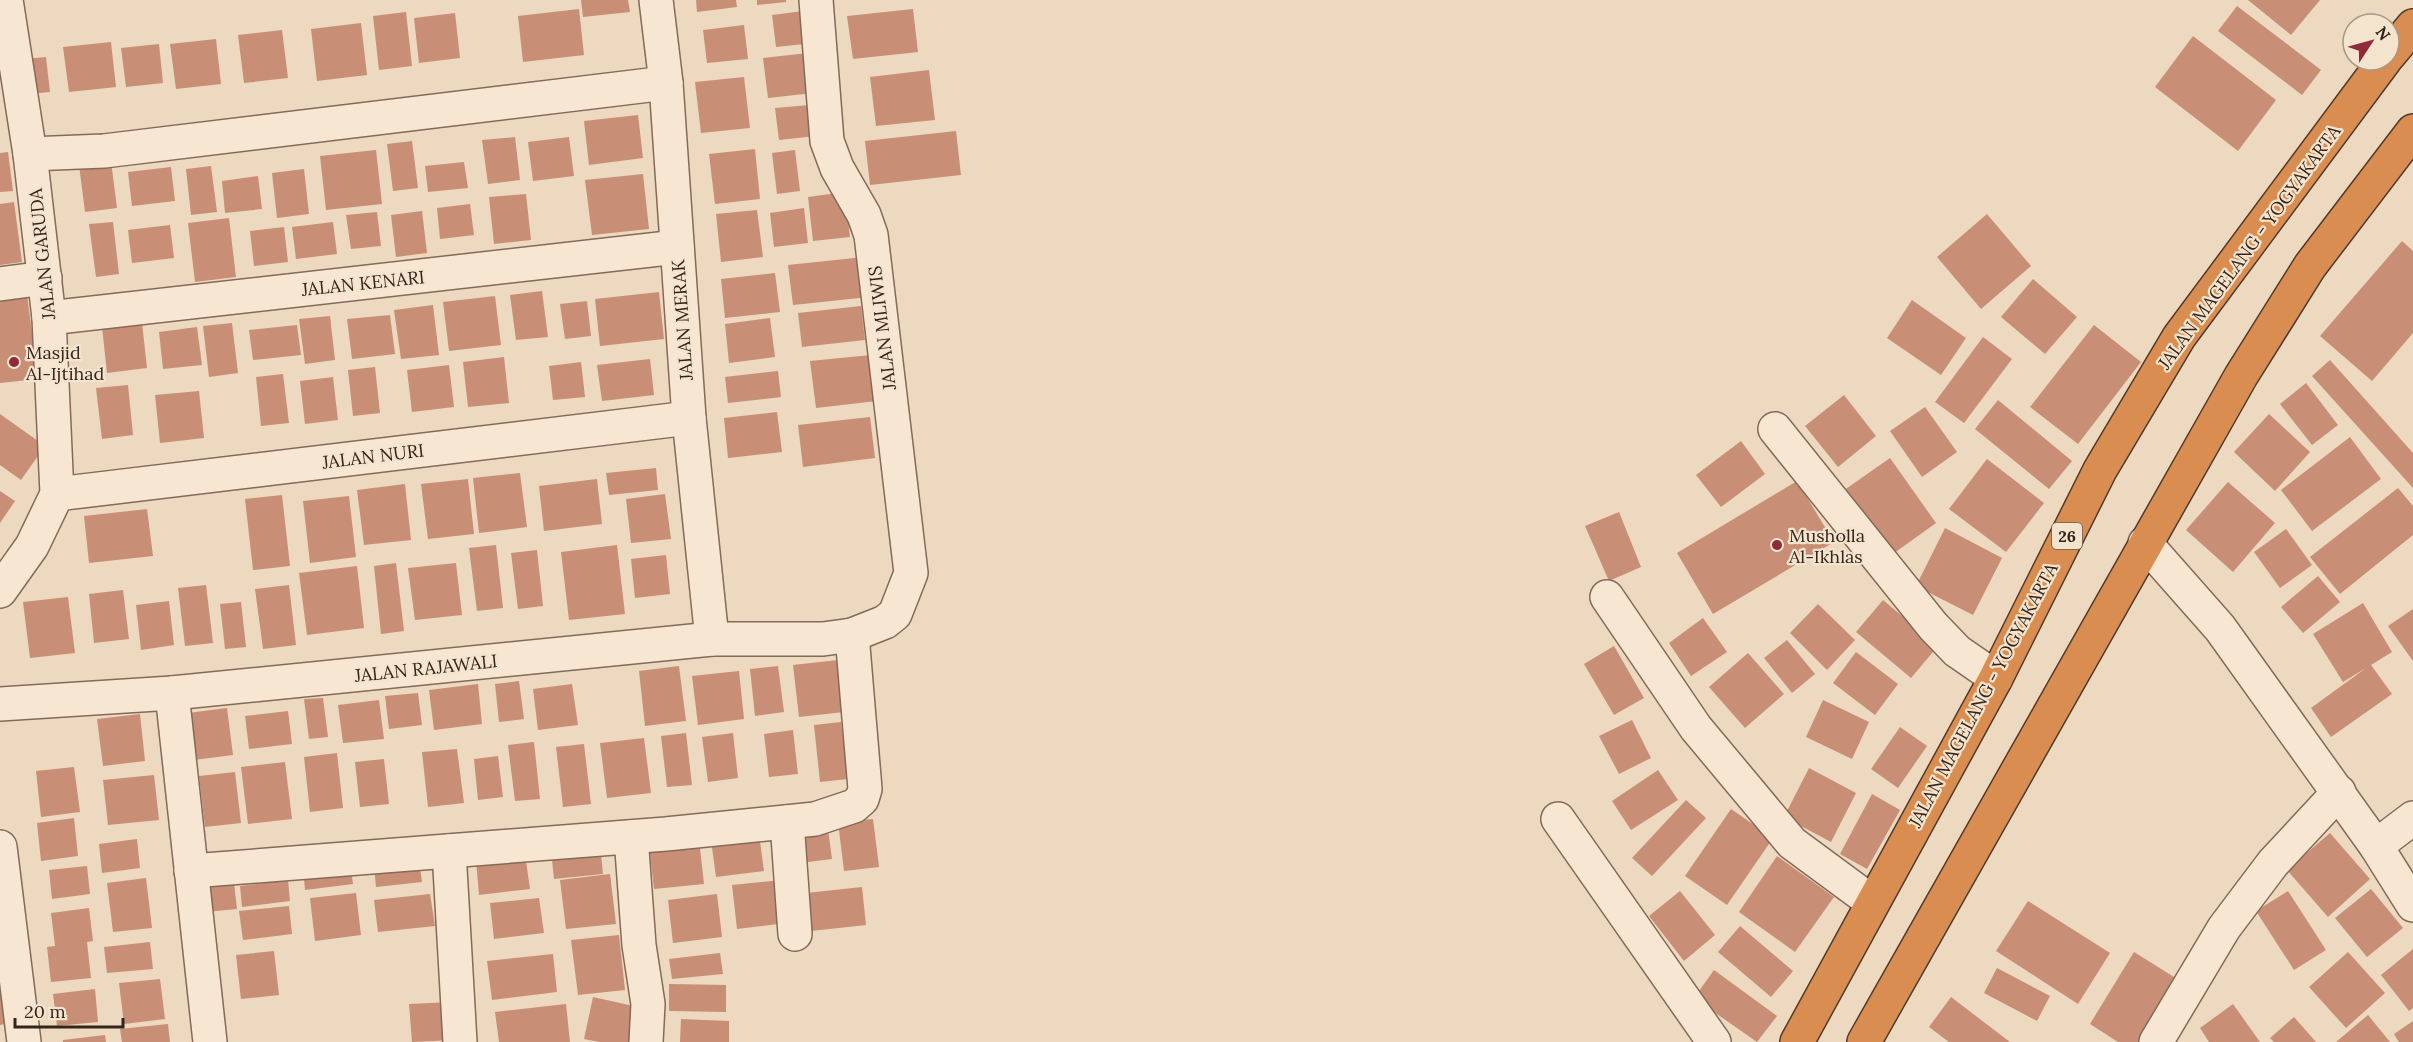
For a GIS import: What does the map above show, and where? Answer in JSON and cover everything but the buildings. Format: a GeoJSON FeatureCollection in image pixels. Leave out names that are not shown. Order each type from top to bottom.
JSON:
{"type":"FeatureCollection","features":[{"type":"Feature","properties":{"kind":"highway"},"geometry":{"type":"LineString","coordinates":[[2401,40],[2413,26]]}},
{"type":"Feature","properties":{"kind":"highway","name":"JALAN MAGELANG - YOGYAKARTA"},"geometry":{"type":"LineString","coordinates":[[1797,1042],[1996,678],[2100,470],[2179,337],[2376,72]]}},
{"type":"Feature","properties":{"kind":"highway"},"geometry":{"type":"LineString","coordinates":[[1864,1042],[2241,376],[2310,266],[2413,131]]}},
{"type":"Feature","properties":{"kind":"street","name":"JALAN GARUDA"},"geometry":{"type":"LineString","coordinates":[[0,591],[32,546],[57,494],[49,318],[45,279],[30,154],[6,0]]}},
{"type":"Feature","properties":{"kind":"street","name":"JALAN MERAK"},"geometry":{"type":"LineString","coordinates":[[656,0],[666,83],[689,418],[712,639]]}},
{"type":"Feature","properties":{"kind":"street","name":"JALAN MLIWIS"},"geometry":{"type":"LineString","coordinates":[[816,0],[827,141],[837,168],[864,215],[871,235],[911,573],[895,614],[885,622],[852,634]]}},
{"type":"Feature","properties":{"kind":"street"},"geometry":{"type":"LineString","coordinates":[[30,154],[104,151],[666,83]]}},
{"type":"Feature","properties":{"kind":"street","name":"JALAN KENARI"},"geometry":{"type":"LineString","coordinates":[[49,318],[677,247]]}},
{"type":"Feature","properties":{"kind":"street"},"geometry":{"type":"LineString","coordinates":[[0,284],[45,279]]}},
{"type":"Feature","properties":{"kind":"street","name":"JALAN NURI"},"geometry":{"type":"LineString","coordinates":[[57,494],[689,418]]}},
{"type":"Feature","properties":{"kind":"street"},"geometry":{"type":"LineString","coordinates":[[1775,429],[1933,626],[1957,651],[1996,678]]}},
{"type":"Feature","properties":{"kind":"street"},"geometry":{"type":"LineString","coordinates":[[2145,543],[2220,628],[2339,792],[2413,905]]}},
{"type":"Feature","properties":{"kind":"street"},"geometry":{"type":"LineString","coordinates":[[1607,597],[1696,728],[1792,843],[1872,902]]}},
{"type":"Feature","properties":{"kind":"street"},"geometry":{"type":"LineString","coordinates":[[191,871],[631,837],[787,822],[815,819],[854,806],[862,799],[865,789],[852,634]]}},
{"type":"Feature","properties":{"kind":"street","name":"JALAN RAJAWALI"},"geometry":{"type":"LineString","coordinates":[[0,704],[172,693],[712,639],[823,639],[852,634]]}},
{"type":"Feature","properties":{"kind":"street"},"geometry":{"type":"LineString","coordinates":[[172,693],[210,1042]]}},
{"type":"Feature","properties":{"kind":"street"},"geometry":{"type":"LineString","coordinates":[[2156,1042],[2224,928],[2273,863],[2339,792]]}},
{"type":"Feature","properties":{"kind":"street"},"geometry":{"type":"LineString","coordinates":[[2376,846],[2413,818]]}},
{"type":"Feature","properties":{"kind":"street"},"geometry":{"type":"LineString","coordinates":[[1558,819],[1714,1042]]}},
{"type":"Feature","properties":{"kind":"street"},"geometry":{"type":"LineString","coordinates":[[787,822],[795,934]]}},
{"type":"Feature","properties":{"kind":"street"},"geometry":{"type":"LineString","coordinates":[[631,837],[639,945],[648,1004],[646,1042]]}},
{"type":"Feature","properties":{"kind":"street"},"geometry":{"type":"LineString","coordinates":[[0,847],[24,1042]]}},
{"type":"Feature","properties":{"kind":"street"},"geometry":{"type":"LineString","coordinates":[[449,851],[460,1042]]}},
{"type":"Feature","properties":{"kind":"place","name":"Masjid Al-Ijtihad"},"geometry":{"type":"Point","coordinates":[14,362]}},
{"type":"Feature","properties":{"kind":"place","name":"Musholla Al-Ikhlas"},"geometry":{"type":"Point","coordinates":[1777,545]}}]}
